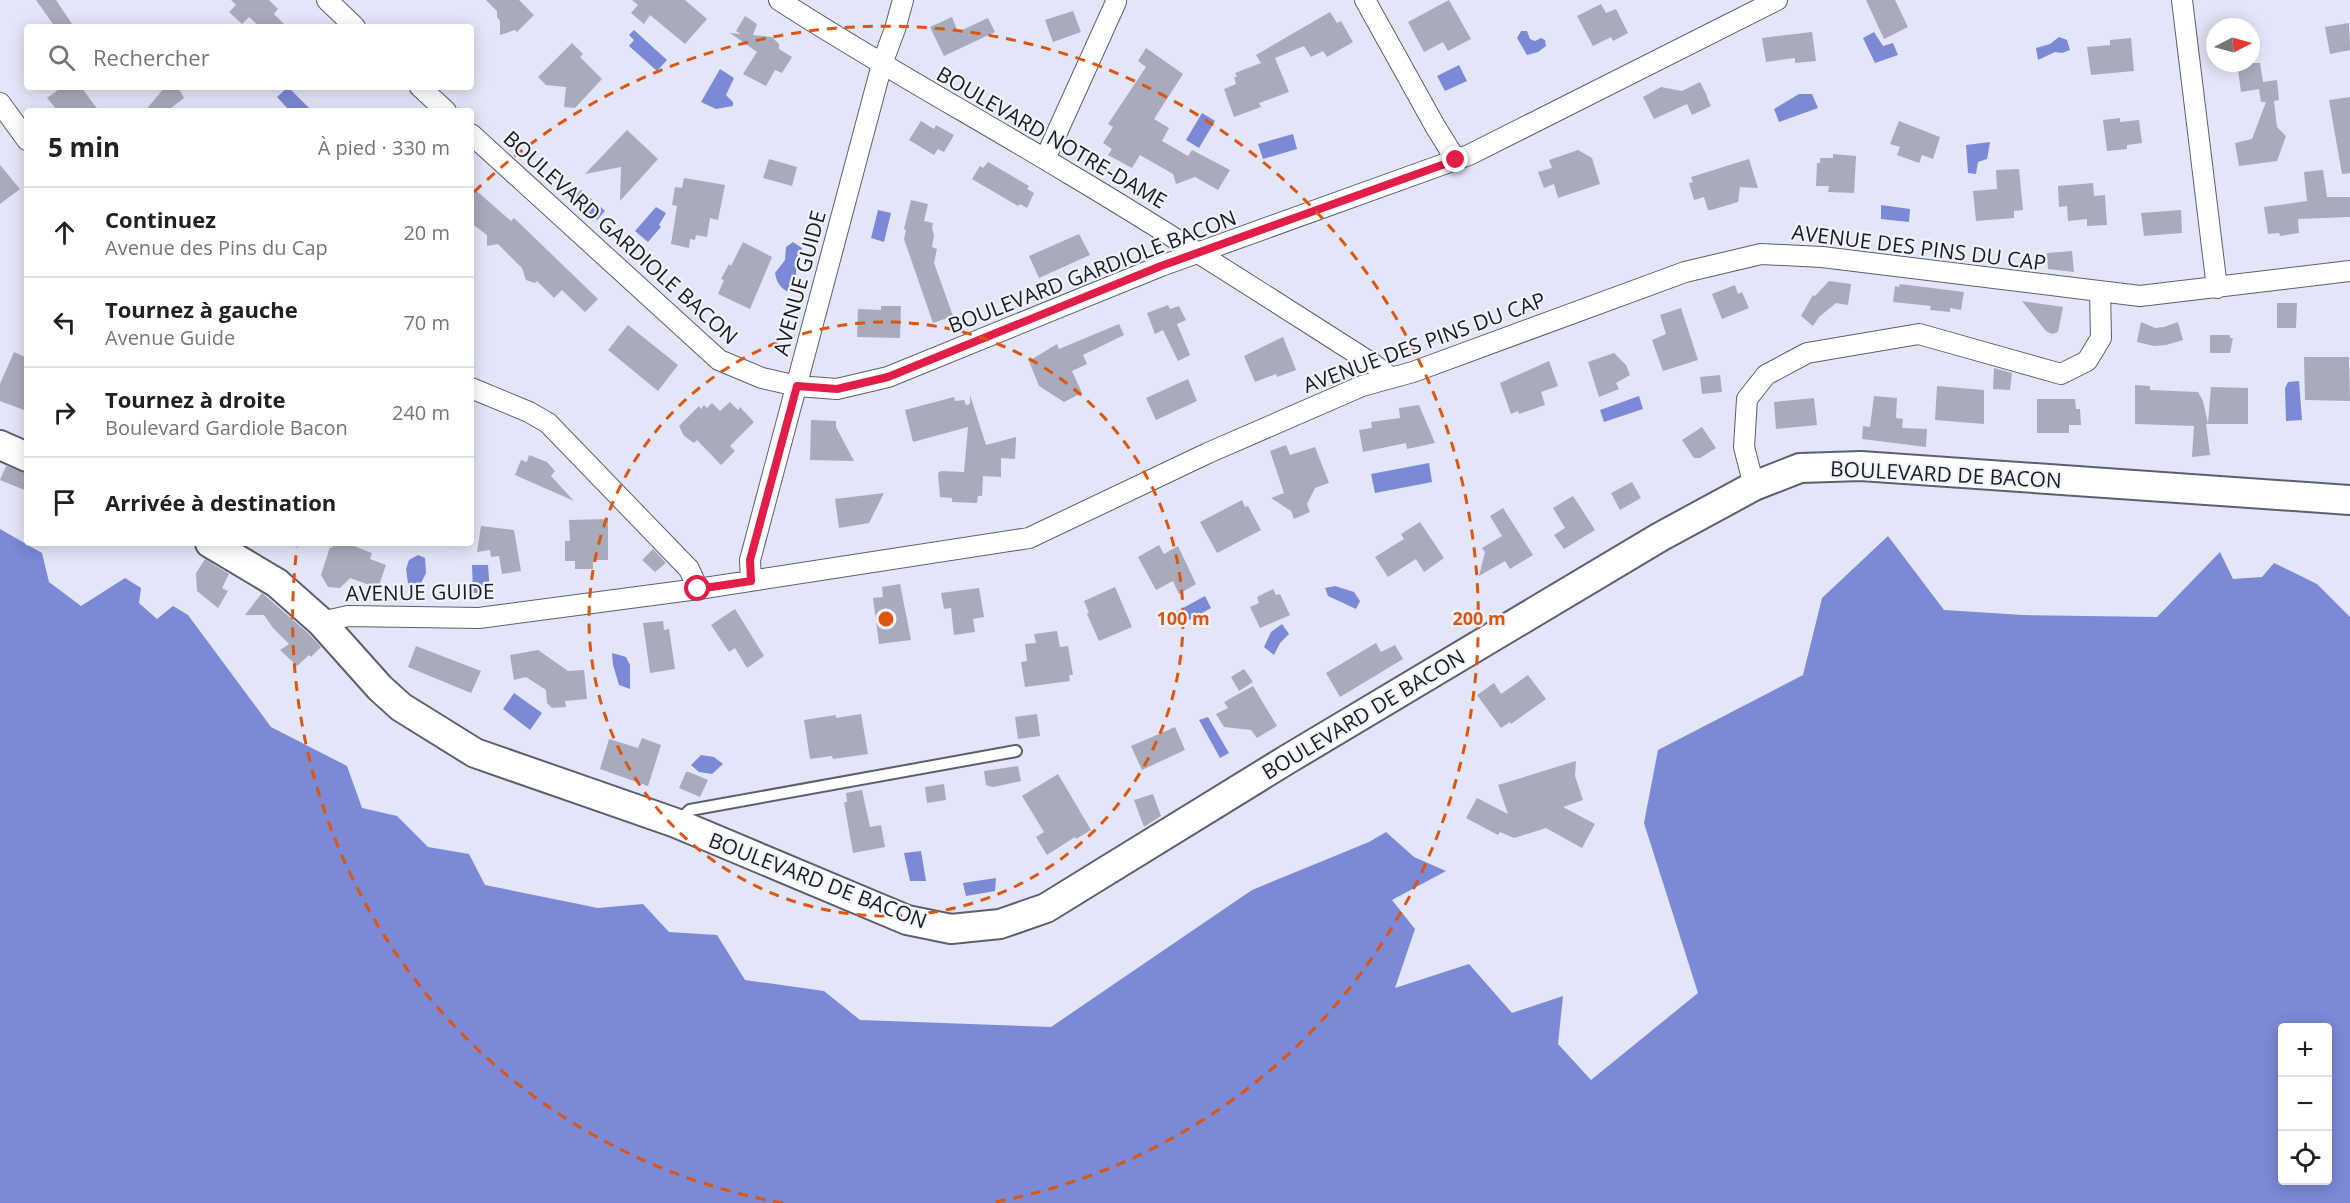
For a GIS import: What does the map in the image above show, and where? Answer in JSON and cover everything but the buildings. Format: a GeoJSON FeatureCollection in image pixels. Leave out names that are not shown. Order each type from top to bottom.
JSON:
{"type":"FeatureCollection","features":[{"type":"Feature","properties":{"kind":"street"},"geometry":{"type":"LineString","coordinates":[[327,0],[352,24]]}},
{"type":"Feature","properties":{"kind":"street","name":"BOULEVARD NOTRE-DAME"},"geometry":{"type":"LineString","coordinates":[[779,0],[852,47],[1201,253],[1390,377]]}},
{"type":"Feature","properties":{"kind":"street","name":"AVENUE GUIDE"},"geometry":{"type":"LineString","coordinates":[[751,581],[750,560],[882,64],[896,29],[903,0]]}},
{"type":"Feature","properties":{"kind":"street"},"geometry":{"type":"LineString","coordinates":[[1365,0],[1456,160]]}},
{"type":"Feature","properties":{"kind":"street","name":"BOULEVARD GARDIOLE BACON"},"geometry":{"type":"LineString","coordinates":[[474,137],[719,360],[762,378],[797,386],[837,389],[888,377],[1161,266],[1469,155],[1777,0]]}},
{"type":"Feature","properties":{"kind":"street"},"geometry":{"type":"LineString","coordinates":[[2182,0],[2217,288]]}},
{"type":"Feature","properties":{"kind":"street"},"geometry":{"type":"LineString","coordinates":[[1045,159],[1116,2]]}},
{"type":"Feature","properties":{"kind":"street"},"geometry":{"type":"LineString","coordinates":[[423,90],[443,108]]}},
{"type":"Feature","properties":{"kind":"street"},"geometry":{"type":"LineString","coordinates":[[0,103],[24,136]]}},
{"type":"Feature","properties":{"kind":"street","name":"AVENUE DES PINS DU CAP"},"geometry":{"type":"LineString","coordinates":[[698,589],[1029,538],[1208,453],[1362,386],[1413,372],[1685,272],[1761,254],[1822,257],[2140,296],[2350,271]]}},
{"type":"Feature","properties":{"kind":"street"},"geometry":{"type":"LineString","coordinates":[[1754,486],[1744,447],[1747,399],[1766,375],[1807,353],[1919,334],[2061,374],[2087,361],[2101,338],[2100,291]]}},
{"type":"Feature","properties":{"kind":"street"},"geometry":{"type":"LineString","coordinates":[[474,389],[529,412],[548,423],[689,569],[698,589]]}},
{"type":"Feature","properties":{"kind":"street"},"geometry":{"type":"LineString","coordinates":[[0,445],[24,456]]}},
{"type":"Feature","properties":{"kind":"street","name":"BOULEVARD DE BACON"},"geometry":{"type":"LineString","coordinates":[[215,546],[277,583],[321,622],[380,688],[401,707],[475,753],[676,824],[907,920],[951,929],[1000,924],[1047,908],[1308,747],[1660,537],[1754,486],[1800,468],[1861,466],[2350,500]]}},
{"type":"Feature","properties":{"kind":"street","name":"AVENUE GUIDE"},"geometry":{"type":"LineString","coordinates":[[321,622],[348,616],[478,618],[698,589]]}},
{"type":"Feature","properties":{"kind":"lane"},"geometry":{"type":"LineString","coordinates":[[676,824],[690,810],[1016,751]]}},
{"type":"Feature","properties":{"kind":"water"},"geometry":{"type":"Polygon","coordinates":[[[634,30],[667,60],[657,71],[629,46],[634,40],[629,35],[634,30]]]}},
{"type":"Feature","properties":{"kind":"water"},"geometry":{"type":"Polygon","coordinates":[[[1521,31],[1527,31],[1530,39],[1535,41],[1541,38],[1545,40],[1546,46],[1538,52],[1527,55],[1517,38],[1521,31]]]}},
{"type":"Feature","properties":{"kind":"water"},"geometry":{"type":"Polygon","coordinates":[[[1874,32],[1883,46],[1893,43],[1898,55],[1875,63],[1863,38],[1874,32]]]}},
{"type":"Feature","properties":{"kind":"water"},"geometry":{"type":"Polygon","coordinates":[[[2059,37],[2067,40],[2070,50],[2062,53],[2055,52],[2038,60],[2036,48],[2050,44],[2059,37]]]}},
{"type":"Feature","properties":{"kind":"water"},"geometry":{"type":"Polygon","coordinates":[[[1459,65],[1467,81],[1445,91],[1437,76],[1459,65]]]}},
{"type":"Feature","properties":{"kind":"water"},"geometry":{"type":"Polygon","coordinates":[[[720,69],[734,78],[726,95],[733,102],[733,106],[716,109],[701,102],[720,69]]]}},
{"type":"Feature","properties":{"kind":"water"},"geometry":{"type":"Polygon","coordinates":[[[285,90],[291,90],[309,108],[287,108],[277,97],[285,90]]]}},
{"type":"Feature","properties":{"kind":"water"},"geometry":{"type":"Polygon","coordinates":[[[1799,94],[1812,94],[1818,108],[1779,122],[1774,109],[1799,94]]]}},
{"type":"Feature","properties":{"kind":"water"},"geometry":{"type":"Polygon","coordinates":[[[1202,113],[1215,121],[1199,148],[1186,140],[1202,113]]]}},
{"type":"Feature","properties":{"kind":"water"},"geometry":{"type":"Polygon","coordinates":[[[1293,134],[1297,149],[1263,159],[1258,144],[1293,134]]]}},
{"type":"Feature","properties":{"kind":"water"},"geometry":{"type":"Polygon","coordinates":[[[1990,142],[1987,159],[1978,162],[1976,174],[1968,173],[1966,145],[1990,142]]]}},
{"type":"Feature","properties":{"kind":"water"},"geometry":{"type":"Polygon","coordinates":[[[581,190],[605,211],[597,220],[573,199],[581,190]]]}},
{"type":"Feature","properties":{"kind":"water"},"geometry":{"type":"Polygon","coordinates":[[[1881,205],[1910,209],[1909,222],[1881,219],[1881,205]]]}},
{"type":"Feature","properties":{"kind":"water"},"geometry":{"type":"Polygon","coordinates":[[[656,207],[666,213],[659,225],[661,227],[648,242],[635,231],[656,207]]]}},
{"type":"Feature","properties":{"kind":"water"},"geometry":{"type":"Polygon","coordinates":[[[878,210],[891,213],[884,242],[871,238],[878,210]]]}},
{"type":"Feature","properties":{"kind":"water"},"geometry":{"type":"Polygon","coordinates":[[[793,242],[802,248],[796,271],[797,294],[782,288],[775,273],[785,260],[786,247],[793,242]]]}},
{"type":"Feature","properties":{"kind":"water"},"geometry":{"type":"Polygon","coordinates":[[[2299,381],[2302,420],[2286,421],[2285,388],[2288,382],[2299,381]]]}},
{"type":"Feature","properties":{"kind":"water"},"geometry":{"type":"Polygon","coordinates":[[[1639,396],[1643,409],[1604,422],[1600,410],[1639,396]]]}},
{"type":"Feature","properties":{"kind":"water"},"geometry":{"type":"Polygon","coordinates":[[[1429,463],[1432,482],[1375,493],[1371,474],[1429,463]]]}},
{"type":"Feature","properties":{"kind":"water"},"geometry":{"type":"Polygon","coordinates":[[[0,529],[24,543],[24,546],[30,546],[42,553],[49,582],[81,606],[125,578],[141,588],[139,603],[157,619],[173,606],[188,615],[271,727],[347,766],[362,808],[397,816],[428,847],[469,854],[485,885],[598,908],[643,904],[669,932],[717,935],[745,980],[824,991],[860,1020],[1051,1027],[1252,890],[1369,842],[1386,832],[1414,857],[1446,871],[1392,900],[1415,929],[1395,988],[1469,964],[1512,1013],[1563,996],[1558,1044],[1591,1080],[1698,993],[1644,823],[1658,750],[1803,675],[1822,598],[1888,536],[1944,610],[2023,615],[2157,617],[2220,552],[2233,579],[2262,577],[2274,563],[2317,584],[2350,617],[2350,1203],[0,1203],[0,529]]]}},
{"type":"Feature","properties":{"kind":"water"},"geometry":{"type":"Polygon","coordinates":[[[418,555],[425,558],[426,573],[419,587],[409,590],[406,569],[409,560],[418,555]]]}},
{"type":"Feature","properties":{"kind":"water"},"geometry":{"type":"Polygon","coordinates":[[[472,565],[488,565],[490,592],[473,593],[472,565]]]}},
{"type":"Feature","properties":{"kind":"water"},"geometry":{"type":"Polygon","coordinates":[[[1335,586],[1354,592],[1360,601],[1356,609],[1328,596],[1325,588],[1335,586]]]}},
{"type":"Feature","properties":{"kind":"water"},"geometry":{"type":"Polygon","coordinates":[[[1205,596],[1211,608],[1178,626],[1172,614],[1205,596]]]}},
{"type":"Feature","properties":{"kind":"water"},"geometry":{"type":"Polygon","coordinates":[[[1282,624],[1289,634],[1280,643],[1274,655],[1264,647],[1271,632],[1282,624]]]}},
{"type":"Feature","properties":{"kind":"water"},"geometry":{"type":"Polygon","coordinates":[[[612,653],[626,657],[630,665],[630,689],[619,685],[612,653]]]}},
{"type":"Feature","properties":{"kind":"water"},"geometry":{"type":"Polygon","coordinates":[[[514,693],[542,713],[530,730],[503,709],[514,693]]]}},
{"type":"Feature","properties":{"kind":"water"},"geometry":{"type":"Polygon","coordinates":[[[1208,717],[1229,753],[1220,758],[1199,720],[1208,717]]]}},
{"type":"Feature","properties":{"kind":"water"},"geometry":{"type":"Polygon","coordinates":[[[701,755],[714,757],[723,764],[712,774],[699,772],[691,765],[701,755]]]}},
{"type":"Feature","properties":{"kind":"water"},"geometry":{"type":"Polygon","coordinates":[[[921,851],[926,881],[910,881],[904,853],[921,851]]]}},
{"type":"Feature","properties":{"kind":"water"},"geometry":{"type":"Polygon","coordinates":[[[996,878],[995,891],[966,896],[963,883],[996,878]]]}},
{"type":"Feature","properties":{"kind":"route"},"geometry":{"type":"LineString","coordinates":[[698,589],[751,581],[750,560],[797,386],[837,389],[888,377],[1161,266],[1456,160]]}}]}
